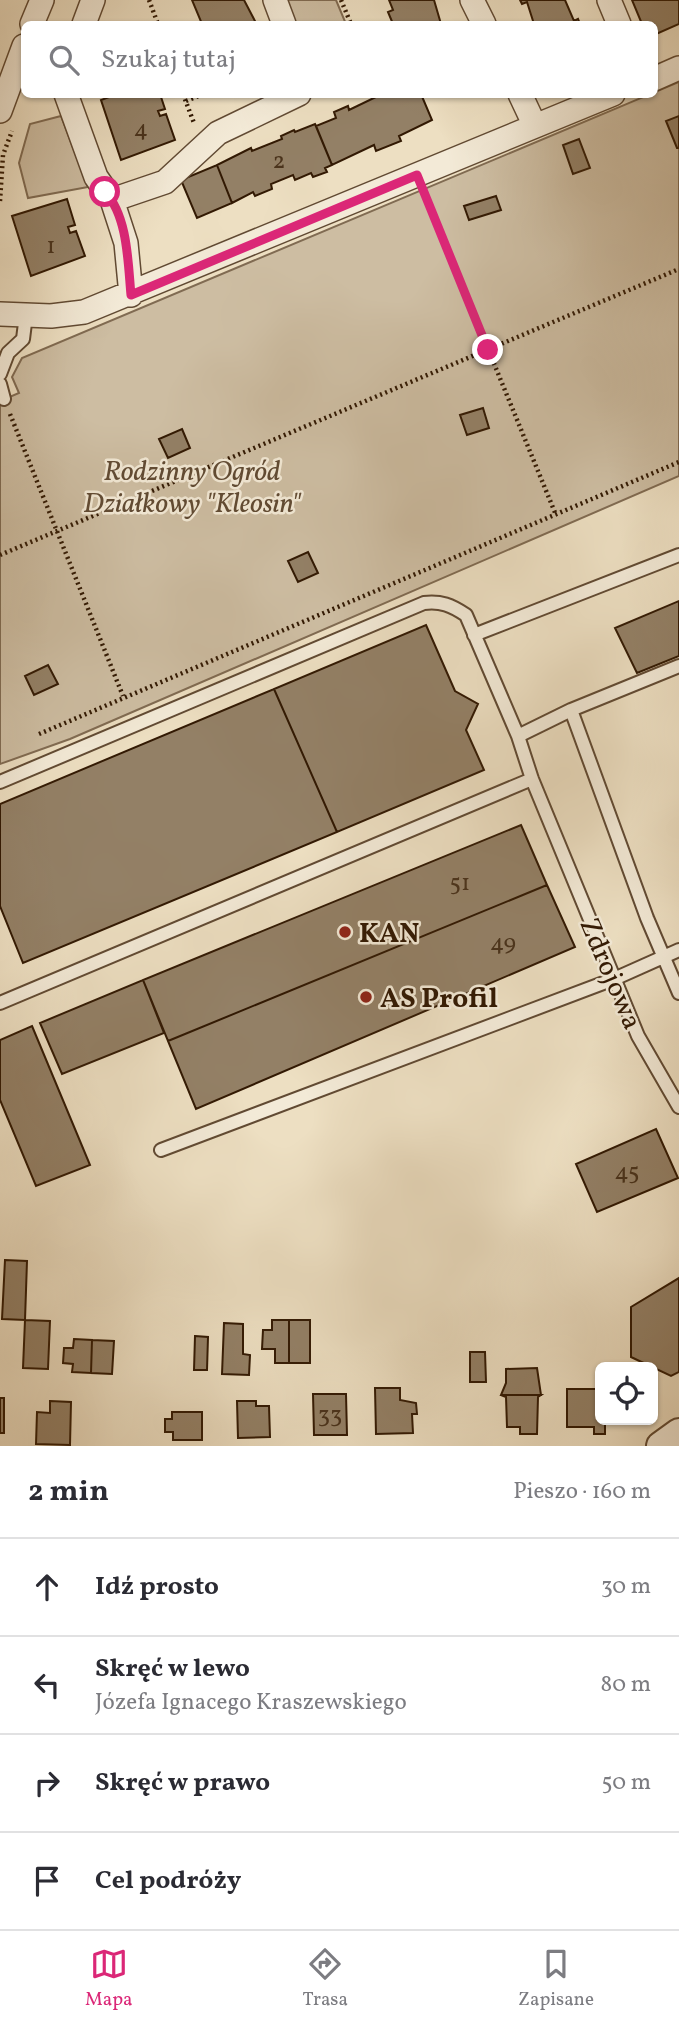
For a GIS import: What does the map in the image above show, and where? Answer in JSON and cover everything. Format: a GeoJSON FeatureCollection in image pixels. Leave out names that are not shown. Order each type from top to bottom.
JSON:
{"type":"FeatureCollection","features":[{"type":"Feature","properties":{"kind":"street"},"geometry":{"type":"LineString","coordinates":[[33,21],[42,0]]}},
{"type":"Feature","properties":{"kind":"street"},"geometry":{"type":"LineString","coordinates":[[85,21],[93,0]]}},
{"type":"Feature","properties":{"kind":"street"},"geometry":{"type":"LineString","coordinates":[[275,0],[283,21]]}},
{"type":"Feature","properties":{"kind":"street"},"geometry":{"type":"LineString","coordinates":[[472,0],[482,21]]}},
{"type":"Feature","properties":{"kind":"street"},"geometry":{"type":"LineString","coordinates":[[609,0],[618,21]]}},
{"type":"Feature","properties":{"kind":"street"},"geometry":{"type":"LineString","coordinates":[[8,115],[21,59]]}},
{"type":"Feature","properties":{"kind":"street"},"geometry":{"type":"LineString","coordinates":[[658,77],[679,68]]}},
{"type":"Feature","properties":{"kind":"street"},"geometry":{"type":"LineString","coordinates":[[67,98],[96,177],[112,200],[125,243],[131,295]]}},
{"type":"Feature","properties":{"kind":"street"},"geometry":{"type":"LineString","coordinates":[[112,200],[164,182],[218,133],[294,98]]}},
{"type":"Feature","properties":{"kind":"street"},"geometry":{"type":"LineString","coordinates":[[522,98],[536,126]]}},
{"type":"Feature","properties":{"kind":"street"},"geometry":{"type":"LineString","coordinates":[[0,314],[84,312],[131,295],[603,98]]}},
{"type":"Feature","properties":{"kind":"street"},"geometry":{"type":"LineString","coordinates":[[661,1446],[679,1433]]}},
{"type":"Feature","properties":{"kind":"lane"},"geometry":{"type":"LineString","coordinates":[[0,374],[9,353],[23,339],[26,315]]}},
{"type":"Feature","properties":{"kind":"lane"},"geometry":{"type":"LineString","coordinates":[[0,384],[4,399]]}},
{"type":"Feature","properties":{"kind":"lane"},"geometry":{"type":"LineString","coordinates":[[474,635],[679,555]]}},
{"type":"Feature","properties":{"kind":"lane","name":"Zdrojowa"},"geometry":{"type":"LineString","coordinates":[[0,782],[424,603],[439,601],[453,606],[466,615],[518,736],[532,779],[638,1036],[679,1107]]}},
{"type":"Feature","properties":{"kind":"lane"},"geometry":{"type":"LineString","coordinates":[[518,736],[571,710],[679,666]]}},
{"type":"Feature","properties":{"kind":"lane"},"geometry":{"type":"LineString","coordinates":[[571,710],[663,957],[679,993]]}},
{"type":"Feature","properties":{"kind":"lane"},"geometry":{"type":"LineString","coordinates":[[0,1003],[532,779]]}},
{"type":"Feature","properties":{"kind":"lane"},"geometry":{"type":"LineString","coordinates":[[161,1150],[614,979],[679,950]]}},
{"type":"Feature","properties":{"kind":"path"},"geometry":{"type":"LineString","coordinates":[[149,0],[157,21]]}},
{"type":"Feature","properties":{"kind":"path"},"geometry":{"type":"LineString","coordinates":[[341,0],[350,21]]}},
{"type":"Feature","properties":{"kind":"path"},"geometry":{"type":"LineString","coordinates":[[186,101],[193,98]]}},
{"type":"Feature","properties":{"kind":"path"},"geometry":{"type":"LineString","coordinates":[[0,201],[8,115]]}},
{"type":"Feature","properties":{"kind":"path"},"geometry":{"type":"LineString","coordinates":[[417,175],[556,514]]}},
{"type":"Feature","properties":{"kind":"path"},"geometry":{"type":"LineString","coordinates":[[0,555],[679,269]]}},
{"type":"Feature","properties":{"kind":"path"},"geometry":{"type":"LineString","coordinates":[[4,399],[59,530],[123,696]]}},
{"type":"Feature","properties":{"kind":"path"},"geometry":{"type":"LineString","coordinates":[[39,734],[123,696],[679,462]]}},
{"type":"Feature","properties":{"kind":"green space"},"geometry":{"type":"Polygon","coordinates":[[[285,0],[336,0],[345,21],[294,21],[285,0]]]}},
{"type":"Feature","properties":{"kind":"green space","name":"Rodzinny Ogród Działkowy \"Kleosin\""},"geometry":{"type":"Polygon","coordinates":[[[679,82],[679,476],[70,739],[0,764],[0,401],[19,393],[12,377],[22,358],[641,98],[658,98],[658,91],[679,82]]]}},
{"type":"Feature","properties":{"kind":"green space"},"geometry":{"type":"Polygon","coordinates":[[[61,116],[88,187],[28,198],[19,163],[30,124],[61,116]]]}},
{"type":"Feature","properties":{"kind":"building"},"geometry":{"type":"Polygon","coordinates":[[[192,0],[244,0],[255,21],[201,21],[192,0]]]}},
{"type":"Feature","properties":{"kind":"building"},"geometry":{"type":"Polygon","coordinates":[[[389,0],[434,0],[440,21],[392,21],[388,12],[393,10],[389,0]]]}},
{"type":"Feature","properties":{"kind":"building"},"geometry":{"type":"Polygon","coordinates":[[[520,0],[565,0],[574,21],[533,21],[527,2],[522,4],[520,0]]]}},
{"type":"Feature","properties":{"kind":"building"},"geometry":{"type":"Polygon","coordinates":[[[632,0],[679,0],[679,24],[658,33],[658,21],[641,21],[632,0]]]}},
{"type":"Feature","properties":{"kind":"building"},"geometry":{"type":"Polygon","coordinates":[[[161,98],[165,109],[158,111],[160,116],[166,114],[175,140],[121,160],[101,100],[161,98]]]}},
{"type":"Feature","properties":{"kind":"building"},"geometry":{"type":"Polygon","coordinates":[[[374,98],[423,98],[432,120],[399,136],[401,141],[376,151],[374,145],[332,165],[316,126],[336,118],[334,112],[348,106],[349,110],[374,98]]]}},
{"type":"Feature","properties":{"kind":"building"},"geometry":{"type":"Polygon","coordinates":[[[679,116],[679,148],[677,148],[666,121],[679,116]]]}},
{"type":"Feature","properties":{"kind":"building"},"geometry":{"type":"Polygon","coordinates":[[[315,124],[332,165],[325,168],[327,172],[313,177],[311,173],[295,180],[293,175],[271,184],[272,189],[255,196],[253,192],[232,203],[217,165],[251,148],[252,151],[282,139],[281,136],[294,130],[295,132],[315,124]]]}},
{"type":"Feature","properties":{"kind":"building"},"geometry":{"type":"Polygon","coordinates":[[[579,139],[590,168],[573,174],[563,145],[579,139]]]}},
{"type":"Feature","properties":{"kind":"building"},"geometry":{"type":"Polygon","coordinates":[[[217,165],[232,203],[197,218],[181,180],[217,165]]]}},
{"type":"Feature","properties":{"kind":"building"},"geometry":{"type":"Polygon","coordinates":[[[496,196],[501,210],[469,220],[464,206],[496,196]]]}},
{"type":"Feature","properties":{"kind":"building"},"geometry":{"type":"Polygon","coordinates":[[[67,199],[75,225],[68,227],[70,233],[76,231],[85,256],[31,276],[12,216],[67,199]]]}},
{"type":"Feature","properties":{"kind":"building"},"geometry":{"type":"Polygon","coordinates":[[[483,408],[489,428],[467,435],[460,415],[483,408]]]}},
{"type":"Feature","properties":{"kind":"building"},"geometry":{"type":"Polygon","coordinates":[[[182,429],[190,448],[168,458],[159,439],[182,429]]]}},
{"type":"Feature","properties":{"kind":"building"},"geometry":{"type":"Polygon","coordinates":[[[308,552],[318,573],[298,582],[288,561],[308,552]]]}},
{"type":"Feature","properties":{"kind":"building"},"geometry":{"type":"Polygon","coordinates":[[[679,601],[679,656],[637,673],[615,628],[679,601]]]}},
{"type":"Feature","properties":{"kind":"building"},"geometry":{"type":"Polygon","coordinates":[[[426,625],[455,691],[478,704],[466,730],[484,770],[337,832],[274,689],[426,625]]]}},
{"type":"Feature","properties":{"kind":"building"},"geometry":{"type":"Polygon","coordinates":[[[48,665],[58,684],[34,695],[25,676],[48,665]]]}},
{"type":"Feature","properties":{"kind":"building"},"geometry":{"type":"Polygon","coordinates":[[[274,689],[337,832],[23,963],[0,906],[0,804],[274,689]]]}},
{"type":"Feature","properties":{"kind":"building","name":"KAN"},"geometry":{"type":"Polygon","coordinates":[[[521,825],[547,885],[168,1041],[143,980],[521,825]]]}},
{"type":"Feature","properties":{"kind":"building","name":"AS Profil"},"geometry":{"type":"Polygon","coordinates":[[[547,885],[575,947],[196,1109],[168,1041],[547,885]]]}},
{"type":"Feature","properties":{"kind":"building"},"geometry":{"type":"Polygon","coordinates":[[[143,980],[164,1033],[62,1074],[40,1023],[143,980]]]}},
{"type":"Feature","properties":{"kind":"building"},"geometry":{"type":"Polygon","coordinates":[[[32,1026],[90,1165],[36,1186],[0,1100],[0,1040],[32,1026]]]}},
{"type":"Feature","properties":{"kind":"building"},"geometry":{"type":"Polygon","coordinates":[[[656,1129],[678,1178],[597,1212],[576,1164],[656,1129]]]}},
{"type":"Feature","properties":{"kind":"building"},"geometry":{"type":"Polygon","coordinates":[[[5,1260],[27,1261],[25,1320],[2,1319],[5,1260]]]}},
{"type":"Feature","properties":{"kind":"building"},"geometry":{"type":"Polygon","coordinates":[[[679,1278],[679,1372],[671,1376],[658,1370],[658,1362],[642,1362],[631,1357],[631,1307],[679,1278]]]}},
{"type":"Feature","properties":{"kind":"building"},"geometry":{"type":"Polygon","coordinates":[[[25,1320],[50,1321],[48,1369],[23,1368],[25,1320]]]}},
{"type":"Feature","properties":{"kind":"building"},"geometry":{"type":"Polygon","coordinates":[[[272,1320],[289,1320],[289,1363],[275,1363],[275,1349],[262,1349],[263,1330],[272,1330],[272,1320]]]}},
{"type":"Feature","properties":{"kind":"building"},"geometry":{"type":"Polygon","coordinates":[[[289,1320],[310,1320],[310,1363],[289,1363],[289,1320]]]}},
{"type":"Feature","properties":{"kind":"building"},"geometry":{"type":"Polygon","coordinates":[[[224,1323],[243,1324],[243,1354],[250,1355],[249,1375],[222,1374],[224,1323]]]}},
{"type":"Feature","properties":{"kind":"building"},"geometry":{"type":"Polygon","coordinates":[[[195,1336],[208,1337],[207,1370],[194,1370],[195,1336]]]}},
{"type":"Feature","properties":{"kind":"building"},"geometry":{"type":"Polygon","coordinates":[[[74,1339],[92,1340],[91,1373],[72,1372],[73,1364],[63,1363],[64,1348],[73,1348],[74,1339]]]}},
{"type":"Feature","properties":{"kind":"building"},"geometry":{"type":"Polygon","coordinates":[[[92,1340],[114,1341],[112,1374],[91,1373],[92,1340]]]}},
{"type":"Feature","properties":{"kind":"building"},"geometry":{"type":"Polygon","coordinates":[[[470,1352],[485,1352],[486,1382],[470,1382],[470,1352]]]}},
{"type":"Feature","properties":{"kind":"building"},"geometry":{"type":"Polygon","coordinates":[[[537,1368],[541,1395],[501,1395],[506,1383],[506,1369],[537,1368]]]}},
{"type":"Feature","properties":{"kind":"building"},"geometry":{"type":"Polygon","coordinates":[[[375,1388],[400,1388],[400,1400],[416,1403],[417,1414],[412,1414],[413,1433],[376,1434],[375,1388]]]}},
{"type":"Feature","properties":{"kind":"building"},"geometry":{"type":"Polygon","coordinates":[[[567,1389],[595,1389],[595,1425],[605,1425],[605,1434],[594,1434],[594,1427],[567,1427],[567,1389]]]}},
{"type":"Feature","properties":{"kind":"building"},"geometry":{"type":"Polygon","coordinates":[[[313,1394],[346,1394],[347,1435],[314,1435],[313,1394]]]}},
{"type":"Feature","properties":{"kind":"building"},"geometry":{"type":"Polygon","coordinates":[[[501,1395],[541,1395],[538,1397],[537,1434],[520,1434],[520,1427],[507,1427],[506,1397],[501,1395]]]}},
{"type":"Feature","properties":{"kind":"building"},"geometry":{"type":"Polygon","coordinates":[[[0,1398],[4,1398],[4,1433],[0,1433],[0,1398]]]}},
{"type":"Feature","properties":{"kind":"building"},"geometry":{"type":"Polygon","coordinates":[[[50,1401],[71,1402],[70,1445],[36,1444],[37,1412],[50,1413],[50,1401]]]}},
{"type":"Feature","properties":{"kind":"building"},"geometry":{"type":"Polygon","coordinates":[[[237,1401],[256,1401],[256,1406],[269,1406],[270,1437],[238,1438],[237,1401]]]}},
{"type":"Feature","properties":{"kind":"building"},"geometry":{"type":"Polygon","coordinates":[[[172,1412],[202,1412],[202,1440],[173,1440],[173,1432],[165,1432],[165,1419],[172,1419],[172,1412]]]}},
{"type":"Feature","properties":{"kind":"place","name":"KAN"},"geometry":{"type":"Point","coordinates":[345,932]}},
{"type":"Feature","properties":{"kind":"place","name":"AS Profil"},"geometry":{"type":"Point","coordinates":[366,997]}},
{"type":"Feature","properties":{"kind":"route"},"geometry":{"type":"LineString","coordinates":[[105,192],[112,200],[125,243],[131,295],[417,175],[488,350]]}}]}
